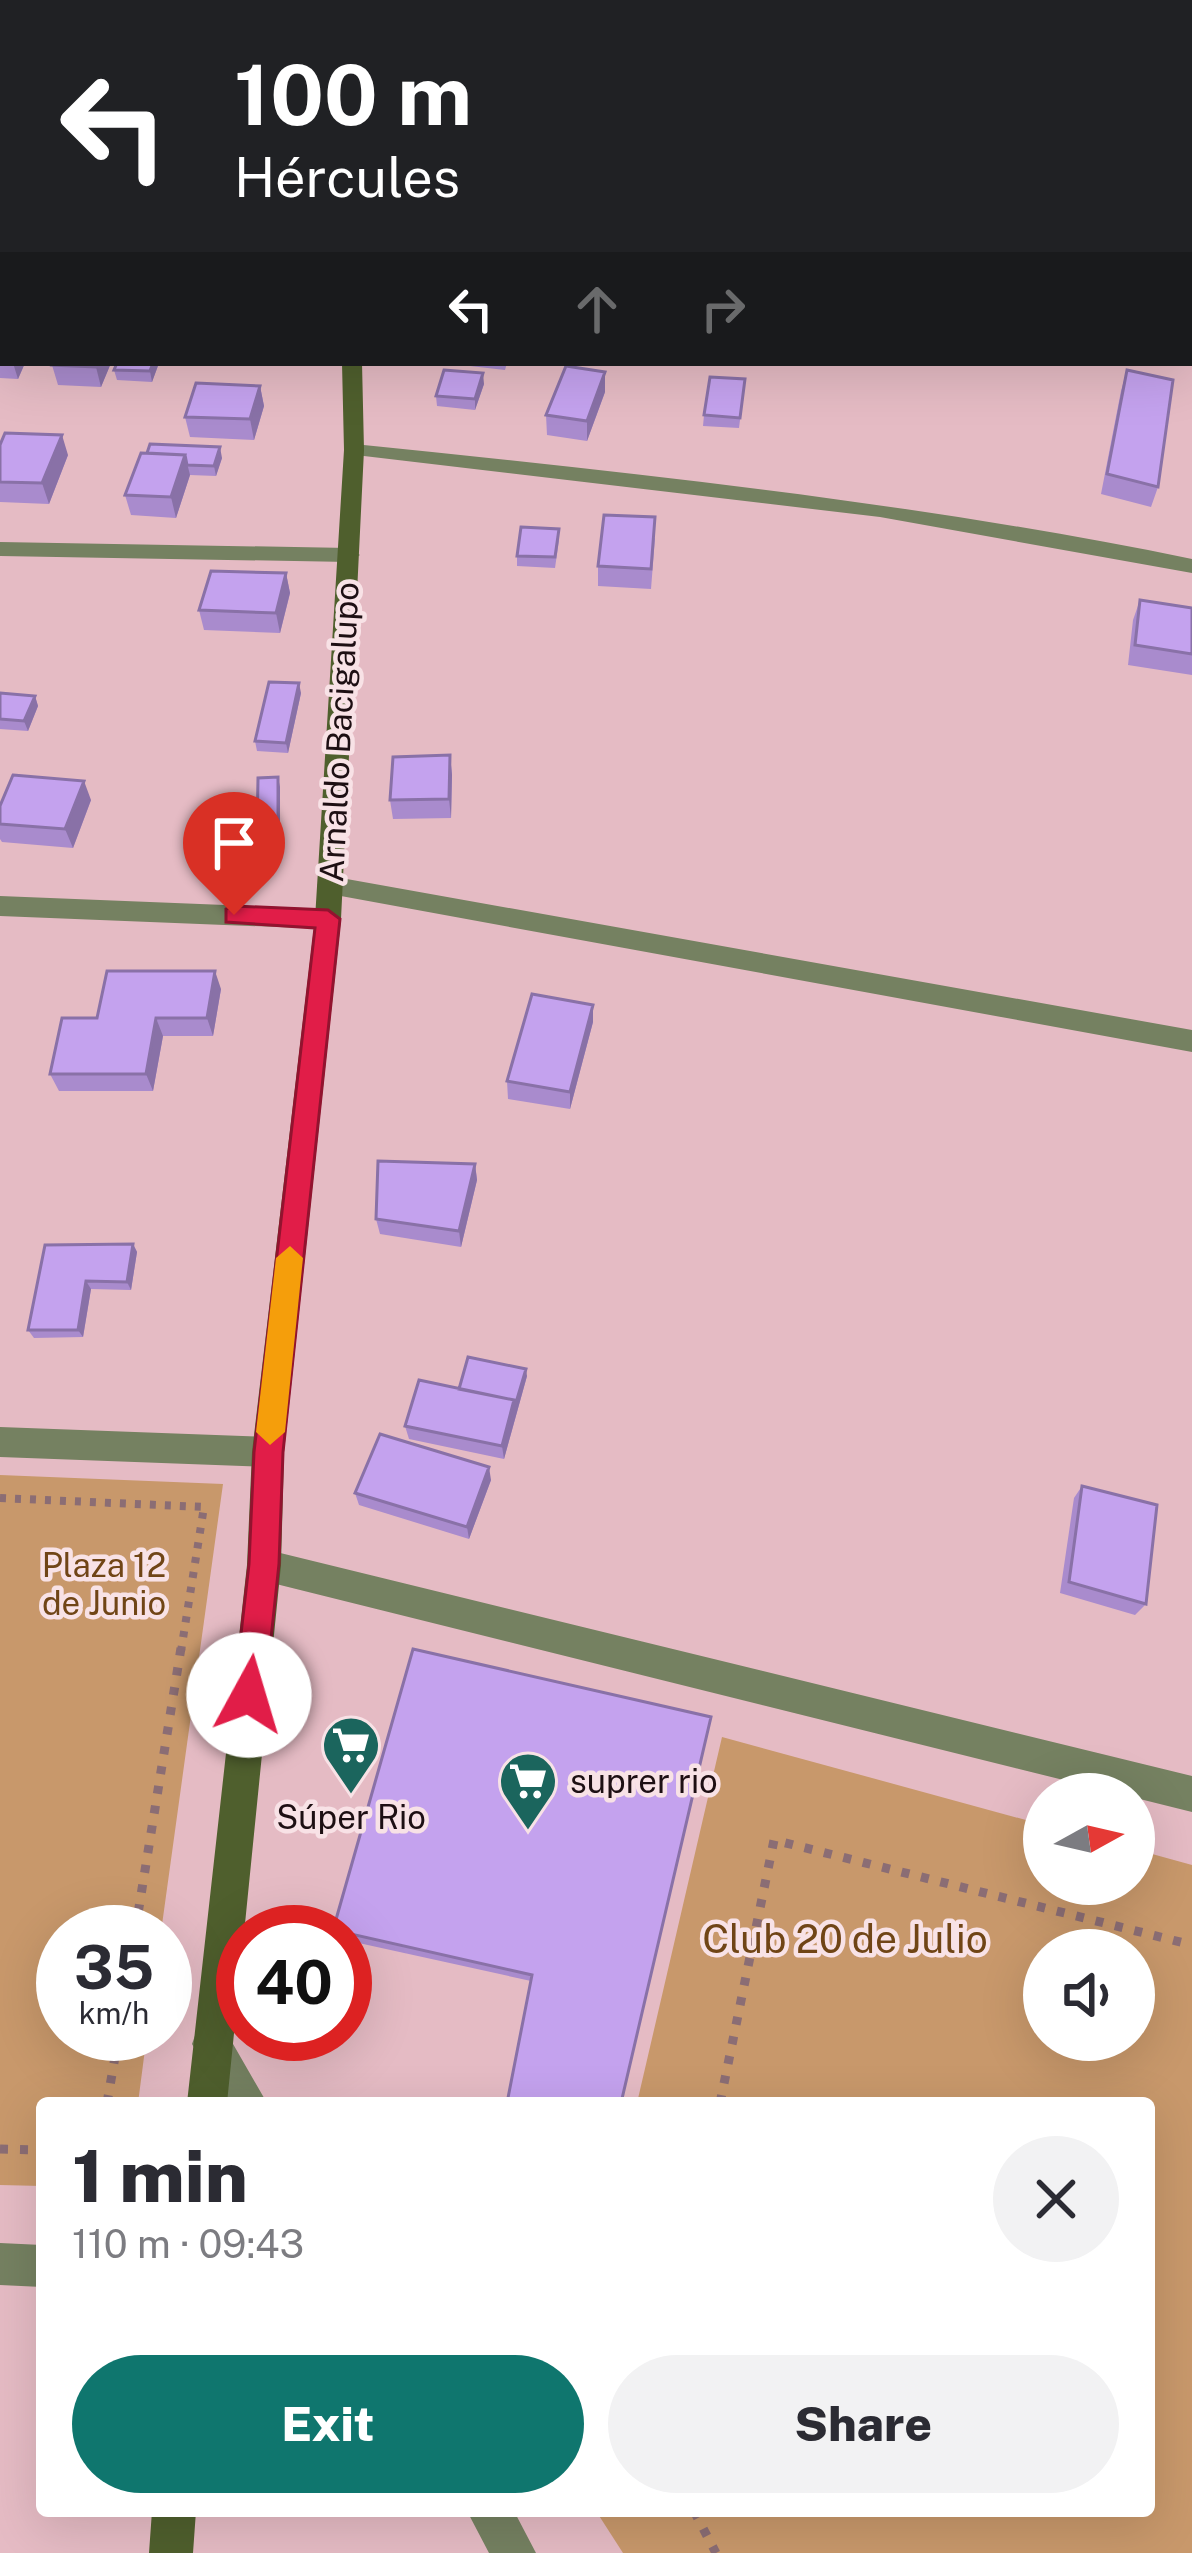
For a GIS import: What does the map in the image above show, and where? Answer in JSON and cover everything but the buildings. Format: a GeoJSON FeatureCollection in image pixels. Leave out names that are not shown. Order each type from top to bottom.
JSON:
{"type":"FeatureCollection","features":[{"type":"Feature","properties":{"kind":"street","name":"Arnaldo Bacigalupo"},"geometry":{"type":"LineString","coordinates":[[207,2097],[264,1564],[268,1452],[328,919],[354,450],[352,366]]}},
{"type":"Feature","properties":{"kind":"street"},"geometry":{"type":"LineString","coordinates":[[354,450],[818,500],[1062,537],[1192,566]]}},
{"type":"Feature","properties":{"kind":"street"},"geometry":{"type":"LineString","coordinates":[[0,549],[349,555]]}},
{"type":"Feature","properties":{"kind":"street"},"geometry":{"type":"LineString","coordinates":[[330,885],[1192,1041]]}},
{"type":"Feature","properties":{"kind":"street"},"geometry":{"type":"LineString","coordinates":[[0,906],[328,919]]}},
{"type":"Feature","properties":{"kind":"street"},"geometry":{"type":"LineString","coordinates":[[0,1442],[268,1452]]}},
{"type":"Feature","properties":{"kind":"street"},"geometry":{"type":"LineString","coordinates":[[264,1564],[1192,1794]]}},
{"type":"Feature","properties":{"kind":"street"},"geometry":{"type":"LineString","coordinates":[[211,2044],[243,2097]]}},
{"type":"Feature","properties":{"kind":"street"},"geometry":{"type":"LineString","coordinates":[[0,2264],[36,2266]]}},
{"type":"Feature","properties":{"kind":"street"},"geometry":{"type":"LineString","coordinates":[[171,2553],[174,2517]]}},
{"type":"Feature","properties":{"kind":"street"},"geometry":{"type":"LineString","coordinates":[[493,2517],[514,2553]]}},
{"type":"Feature","properties":{"kind":"path"},"geometry":{"type":"LineString","coordinates":[[0,1498],[203,1508],[139,1905]]}},
{"type":"Feature","properties":{"kind":"path"},"geometry":{"type":"LineString","coordinates":[[721,2097],[774,1840],[1192,1946]]}},
{"type":"Feature","properties":{"kind":"path"},"geometry":{"type":"LineString","coordinates":[[108,2097],[114,2061]]}},
{"type":"Feature","properties":{"kind":"path"},"geometry":{"type":"LineString","coordinates":[[0,2149],[36,2150]]}},
{"type":"Feature","properties":{"kind":"path"},"geometry":{"type":"LineString","coordinates":[[697,2517],[716,2553]]}},
{"type":"Feature","properties":{"kind":"green space","name":"Plaza 12 de Junio"},"geometry":{"type":"Polygon","coordinates":[[[0,1475],[223,1484],[165,1905],[36,1905],[36,2061],[143,2061],[139,2097],[36,2097],[36,2186],[0,2185],[0,1475]]]}},
{"type":"Feature","properties":{"kind":"green space","name":"Club 20 de Julio"},"geometry":{"type":"Polygon","coordinates":[[[722,1737],[1023,1819],[1023,1905],[1155,1905],[1155,1855],[1192,1865],[1192,2553],[623,2553],[600,2517],[1155,2517],[1155,2097],[638,2097],[722,1737]]]}},
{"type":"Feature","properties":{"kind":"slow traffic"},"geometry":{"type":"LineString","coordinates":[[270,1432],[290,1258]]}},
{"type":"Feature","properties":{"kind":"place","name":"Súper Rio"},"geometry":{"type":"Point","coordinates":[351,1796]}},
{"type":"Feature","properties":{"kind":"place","name":"suprer rio"},"geometry":{"type":"Point","coordinates":[528,1832]}},
{"type":"Feature","properties":{"kind":"route"},"geometry":{"type":"LineString","coordinates":[[234,915],[328,919],[268,1452],[264,1564],[249,1695]]}}]}
